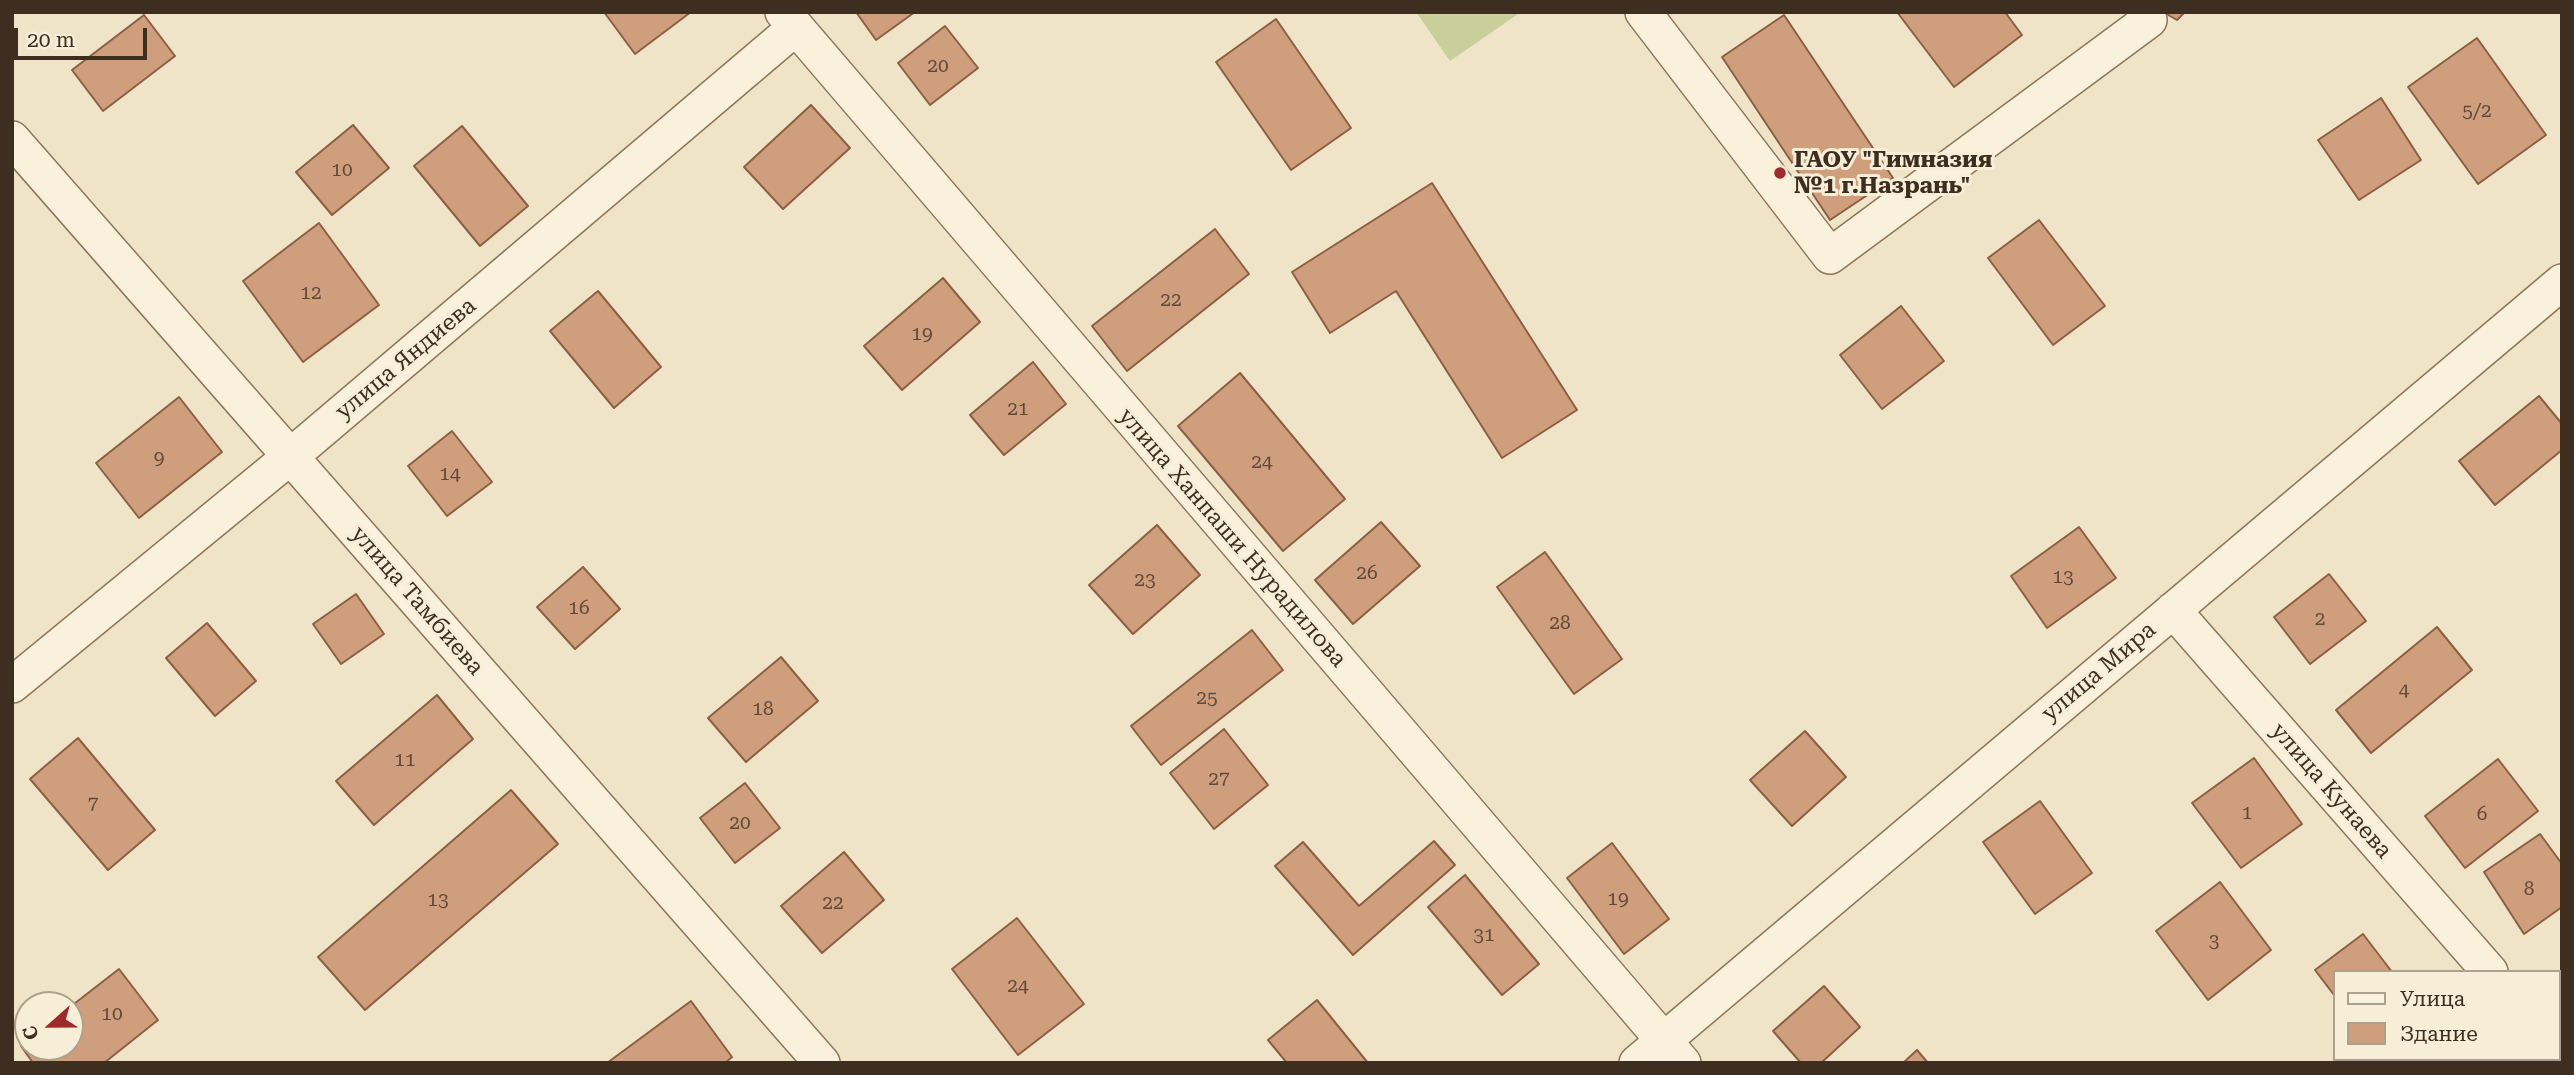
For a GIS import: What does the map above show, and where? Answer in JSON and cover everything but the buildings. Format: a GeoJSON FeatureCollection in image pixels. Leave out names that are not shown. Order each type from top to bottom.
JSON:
{"type":"FeatureCollection","features":[{"type":"Feature","properties":{"kind":"street"},"geometry":{"type":"LineString","coordinates":[[1643,12],[1830,256],[2150,20],[2144,12]]}},
{"type":"Feature","properties":{"kind":"street","name":"улица Яндиева"},"geometry":{"type":"LineString","coordinates":[[12,685],[291,456],[789,20]]}},
{"type":"Feature","properties":{"kind":"street","name":"улица Ханпаши Нурадилова"},"geometry":{"type":"LineString","coordinates":[[789,20],[1673,1052]]}},
{"type":"Feature","properties":{"kind":"street","name":"улица Тамбиева"},"geometry":{"type":"LineString","coordinates":[[12,139],[822,1063]]}},
{"type":"Feature","properties":{"kind":"street","name":"улица Мира"},"geometry":{"type":"LineString","coordinates":[[1637,1063],[1673,1052],[2173,610],[2562,282]]}},
{"type":"Feature","properties":{"kind":"street","name":"улица Кунаева"},"geometry":{"type":"LineString","coordinates":[[2173,610],[2488,970]]}},
{"type":"Feature","properties":{"kind":"green space"},"geometry":{"type":"Polygon","coordinates":[[[1416,12],[1521,12],[1450,61],[1416,12]]]}},
{"type":"Feature","properties":{"kind":"place","name":"ГАОУ \"Гимназия №1 г.Назрань\""},"geometry":{"type":"Point","coordinates":[1780,173]}}]}
